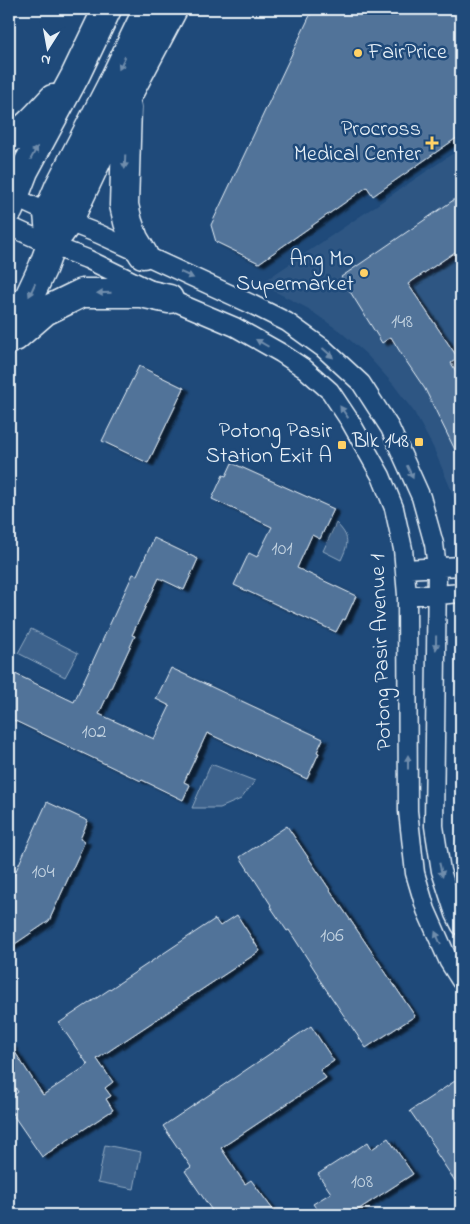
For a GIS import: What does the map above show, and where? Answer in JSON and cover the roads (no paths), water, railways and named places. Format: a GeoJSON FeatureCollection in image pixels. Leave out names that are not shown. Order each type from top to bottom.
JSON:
{"type":"FeatureCollection","features":[{"type":"Feature","properties":{"kind":"main road"},"geometry":{"type":"LineString","coordinates":[[11,201],[24,171],[75,76],[107,9]]}},
{"type":"Feature","properties":{"kind":"main road"},"geometry":{"type":"LineString","coordinates":[[9,341],[44,266],[51,245],[58,218],[59,187],[148,9]]}},
{"type":"Feature","properties":{"kind":"main road"},"geometry":{"type":"LineString","coordinates":[[58,218],[127,96],[173,9]]}},
{"type":"Feature","properties":{"kind":"main road"},"geometry":{"type":"LineString","coordinates":[[9,139],[35,119],[75,76]]}},
{"type":"Feature","properties":{"kind":"main road"},"geometry":{"type":"LineString","coordinates":[[127,96],[124,205],[131,230],[142,254]]}},
{"type":"Feature","properties":{"kind":"main road"},"geometry":{"type":"LineString","coordinates":[[9,341],[45,311],[82,293],[141,293],[169,299]]}},
{"type":"Feature","properties":{"kind":"street"},"geometry":{"type":"LineString","coordinates":[[11,201],[99,234],[287,322],[323,348],[361,383],[390,428],[421,497],[434,544],[437,567],[434,826],[441,870],[455,914],[461,926]]}},
{"type":"Feature","properties":{"kind":"street","name":"Potong Pasir Avenue 1"},"geometry":{"type":"LineString","coordinates":[[9,226],[88,259],[169,299],[235,327],[305,369],[330,392],[350,421],[381,476],[394,508],[403,549],[406,595],[408,811],[416,873],[426,910],[461,981]]}},
{"type":"Feature","properties":{"kind":"street"},"geometry":{"type":"LineString","coordinates":[[405,569],[461,566]]}},
{"type":"Feature","properties":{"kind":"street"},"geometry":{"type":"LineString","coordinates":[[406,595],[461,593]]}},
{"type":"Feature","properties":{"kind":"place","name":"FairPrice"},"geometry":{"type":"Point","coordinates":[358,53]}},
{"type":"Feature","properties":{"kind":"place","name":"Procross Medical Center"},"geometry":{"type":"Point","coordinates":[432,143]}},
{"type":"Feature","properties":{"kind":"place","name":"Ang Mo Supermarket"},"geometry":{"type":"Point","coordinates":[364,273]}},
{"type":"Feature","properties":{"kind":"place","name":"Blk 148"},"geometry":{"type":"Point","coordinates":[419,442]}},
{"type":"Feature","properties":{"kind":"place","name":"Potong Pasir Station Exit A"},"geometry":{"type":"Point","coordinates":[342,445]}}]}
